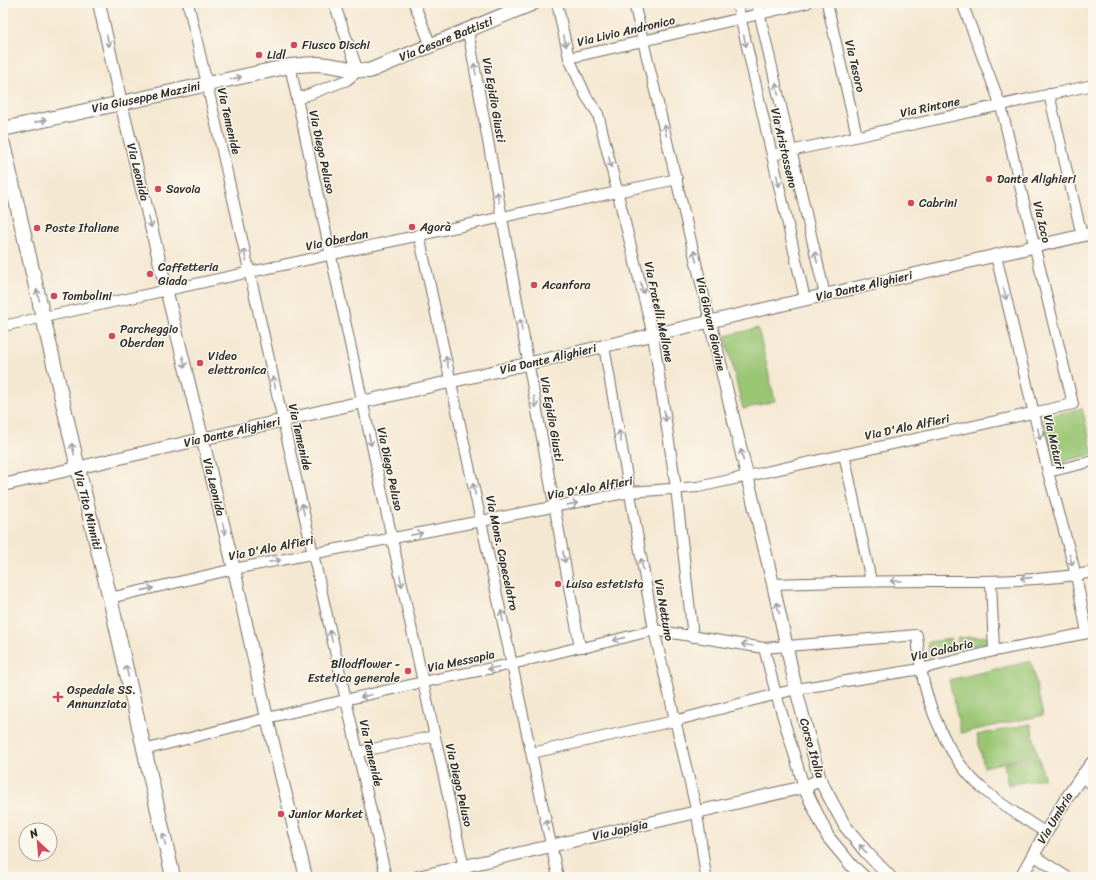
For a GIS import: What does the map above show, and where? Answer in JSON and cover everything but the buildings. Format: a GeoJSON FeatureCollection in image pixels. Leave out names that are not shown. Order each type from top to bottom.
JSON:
{"type":"FeatureCollection","features":[{"type":"Feature","properties":{"kind":"main road","name":"Via Cesare Battisti"},"geometry":{"type":"LineString","coordinates":[[358,71],[369,71],[533,3]]}},
{"type":"Feature","properties":{"kind":"main road","name":"Via Giuseppe Mazzini"},"geometry":{"type":"LineString","coordinates":[[3,129],[290,66],[318,64],[343,67],[358,71]]}},
{"type":"Feature","properties":{"kind":"main road","name":"Via Tito Minniti"},"geometry":{"type":"LineString","coordinates":[[3,144],[78,468],[110,598],[173,877]]}},
{"type":"Feature","properties":{"kind":"street","name":"Via Leonida"},"geometry":{"type":"LineString","coordinates":[[99,3],[121,103],[234,568],[267,718],[306,877]]}},
{"type":"Feature","properties":{"kind":"street","name":"Via Temenide"},"geometry":{"type":"LineString","coordinates":[[188,3],[386,877]]}},
{"type":"Feature","properties":{"kind":"street"},"geometry":{"type":"LineString","coordinates":[[297,99],[347,80],[358,71],[334,3]]}},
{"type":"Feature","properties":{"kind":"street"},"geometry":{"type":"LineString","coordinates":[[414,3],[431,46]]}},
{"type":"Feature","properties":{"kind":"street","name":"Via Fratelli Mellone"},"geometry":{"type":"LineString","coordinates":[[557,3],[569,58],[586,96],[598,114],[653,334],[676,488],[693,637]]}},
{"type":"Feature","properties":{"kind":"street","name":"Via Giovan Giovine"},"geometry":{"type":"LineString","coordinates":[[634,3],[773,584],[786,647]]}},
{"type":"Feature","properties":{"kind":"street","name":"Via Aristosseno"},"geometry":{"type":"LineString","coordinates":[[737,3],[806,299]]}},
{"type":"Feature","properties":{"kind":"street","name":"Via Aristosseno"},"geometry":{"type":"LineString","coordinates":[[757,3],[825,295]]}},
{"type":"Feature","properties":{"kind":"street","name":"Via Livio Andronico"},"geometry":{"type":"LineString","coordinates":[[569,58],[807,3]]}},
{"type":"Feature","properties":{"kind":"street","name":"Via Tesoro"},"geometry":{"type":"LineString","coordinates":[[826,3],[858,136]]}},
{"type":"Feature","properties":{"kind":"street","name":"Via Icco"},"geometry":{"type":"LineString","coordinates":[[962,3],[1001,106],[1073,404]]}},
{"type":"Feature","properties":{"kind":"street","name":"Via Egidio Giusti"},"geometry":{"type":"LineString","coordinates":[[468,30],[580,647]]}},
{"type":"Feature","properties":{"kind":"street","name":"Via Diego Peluso"},"geometry":{"type":"LineString","coordinates":[[290,66],[422,682],[465,872]]}},
{"type":"Feature","properties":{"kind":"street","name":"Via Rintone"},"geometry":{"type":"LineString","coordinates":[[772,155],[1093,85]]}},
{"type":"Feature","properties":{"kind":"street"},"geometry":{"type":"LineString","coordinates":[[1049,94],[1088,235]]}},
{"type":"Feature","properties":{"kind":"street","name":"Via Oberdan"},"geometry":{"type":"LineString","coordinates":[[3,326],[677,179]]}},
{"type":"Feature","properties":{"kind":"street","name":"Via Mons. Capecelatro"},"geometry":{"type":"LineString","coordinates":[[419,235],[558,877]]}},
{"type":"Feature","properties":{"kind":"street","name":"Via Dante Alighieri"},"geometry":{"type":"LineString","coordinates":[[3,485],[1034,246],[1088,235]]}},
{"type":"Feature","properties":{"kind":"street","name":"Via Maturi"},"geometry":{"type":"LineString","coordinates":[[996,256],[1048,472],[1090,633]]}},
{"type":"Feature","properties":{"kind":"street","name":"Via Nettuno"},"geometry":{"type":"LineString","coordinates":[[604,346],[654,630],[674,721],[697,813],[706,877]]}},
{"type":"Feature","properties":{"kind":"street","name":"Via D'Alo Alfieri"},"geometry":{"type":"LineString","coordinates":[[110,598],[234,568],[630,492],[698,487],[1073,404]]}},
{"type":"Feature","properties":{"kind":"street"},"geometry":{"type":"LineString","coordinates":[[844,454],[872,581]]}},
{"type":"Feature","properties":{"kind":"street"},"geometry":{"type":"LineString","coordinates":[[1048,472],[1093,462]]}},
{"type":"Feature","properties":{"kind":"street"},"geometry":{"type":"LineString","coordinates":[[773,584],[872,581],[991,581],[1076,575],[1093,572]]}},
{"type":"Feature","properties":{"kind":"street"},"geometry":{"type":"LineString","coordinates":[[991,581],[994,651]]}},
{"type":"Feature","properties":{"kind":"street","name":"Via Messapia"},"geometry":{"type":"LineString","coordinates":[[144,750],[267,718],[422,682],[512,664],[580,647],[587,647],[654,630],[764,648],[917,635],[921,669]]}},
{"type":"Feature","properties":{"kind":"street","name":"Via Calabria"},"geometry":{"type":"LineString","coordinates":[[532,752],[674,721],[796,689],[921,669],[994,651],[1090,633]]}},
{"type":"Feature","properties":{"kind":"street","name":"Corso Italia"},"geometry":{"type":"LineString","coordinates":[[786,647],[820,780],[845,826],[866,852],[890,877]]}},
{"type":"Feature","properties":{"kind":"street","name":"Corso Italia"},"geometry":{"type":"LineString","coordinates":[[764,648],[804,787],[828,837],[852,866],[864,877]]}},
{"type":"Feature","properties":{"kind":"street"},"geometry":{"type":"LineString","coordinates":[[921,669],[925,687],[938,724],[948,746],[962,768],[980,786],[995,798],[1046,833]]}},
{"type":"Feature","properties":{"kind":"street"},"geometry":{"type":"LineString","coordinates":[[358,752],[435,736]]}},
{"type":"Feature","properties":{"kind":"street","name":"Via Umbria"},"geometry":{"type":"LineString","coordinates":[[1021,877],[1046,833],[1081,777],[1093,762]]}},
{"type":"Feature","properties":{"kind":"street"},"geometry":{"type":"LineString","coordinates":[[1081,777],[1093,785]]}},
{"type":"Feature","properties":{"kind":"street","name":"Via Japigia"},"geometry":{"type":"LineString","coordinates":[[418,877],[465,872],[551,846],[804,787],[820,780]]}},
{"type":"Feature","properties":{"kind":"street"},"geometry":{"type":"LineString","coordinates":[[1033,855],[1067,877]]}},
{"type":"Feature","properties":{"kind":"green space"},"geometry":{"type":"Polygon","coordinates":[[[758,328],[775,401],[743,409],[725,336],[758,328]]]}},
{"type":"Feature","properties":{"kind":"green space"},"geometry":{"type":"Polygon","coordinates":[[[1082,408],[1093,454],[1056,463],[1053,461],[1043,419],[1045,417],[1082,408]]]}},
{"type":"Feature","properties":{"kind":"green space"},"geometry":{"type":"Polygon","coordinates":[[[988,636],[989,642],[959,649],[957,638],[988,636]]]}},
{"type":"Feature","properties":{"kind":"green space"},"geometry":{"type":"Polygon","coordinates":[[[952,639],[953,651],[929,657],[928,642],[952,639]]]}},
{"type":"Feature","properties":{"kind":"green space"},"geometry":{"type":"Polygon","coordinates":[[[1031,661],[1043,715],[961,733],[949,680],[1031,661]]]}},
{"type":"Feature","properties":{"kind":"green space"},"geometry":{"type":"Polygon","coordinates":[[[1031,724],[1037,755],[984,767],[977,735],[1031,724]]]}},
{"type":"Feature","properties":{"kind":"green space"},"geometry":{"type":"Polygon","coordinates":[[[1039,757],[1044,778],[1008,785],[1004,764],[1039,757]]]}},
{"type":"Feature","properties":{"kind":"place","name":"Fiusco Dischi"},"geometry":{"type":"Point","coordinates":[294,45]}},
{"type":"Feature","properties":{"kind":"place","name":"Lidl"},"geometry":{"type":"Point","coordinates":[259,55]}},
{"type":"Feature","properties":{"kind":"place","name":"Dante Alighieri"},"geometry":{"type":"Point","coordinates":[989,179]}},
{"type":"Feature","properties":{"kind":"place","name":"Savoia"},"geometry":{"type":"Point","coordinates":[158,189]}},
{"type":"Feature","properties":{"kind":"place","name":"Cabrini"},"geometry":{"type":"Point","coordinates":[911,203]}},
{"type":"Feature","properties":{"kind":"place","name":"Agorà"},"geometry":{"type":"Point","coordinates":[412,227]}},
{"type":"Feature","properties":{"kind":"place","name":"Poste Italiane"},"geometry":{"type":"Point","coordinates":[37,228]}},
{"type":"Feature","properties":{"kind":"place","name":"Caffetteria Giada"},"geometry":{"type":"Point","coordinates":[150,274]}},
{"type":"Feature","properties":{"kind":"place","name":"Acanfora"},"geometry":{"type":"Point","coordinates":[534,285]}},
{"type":"Feature","properties":{"kind":"place","name":"Tombolini"},"geometry":{"type":"Point","coordinates":[54,296]}},
{"type":"Feature","properties":{"kind":"place","name":"Parcheggio Oberdan"},"geometry":{"type":"Point","coordinates":[112,336]}},
{"type":"Feature","properties":{"kind":"place","name":"Video elettronica"},"geometry":{"type":"Point","coordinates":[200,363]}},
{"type":"Feature","properties":{"kind":"place","name":"Luisa estetista"},"geometry":{"type":"Point","coordinates":[558,584]}},
{"type":"Feature","properties":{"kind":"place","name":"Bllodflower - Estetica generale"},"geometry":{"type":"Point","coordinates":[408,671]}},
{"type":"Feature","properties":{"kind":"place","name":"Ospedale SS. Annunziata"},"geometry":{"type":"Point","coordinates":[58,697]}},
{"type":"Feature","properties":{"kind":"place","name":"Junior Market"},"geometry":{"type":"Point","coordinates":[281,814]}}]}
